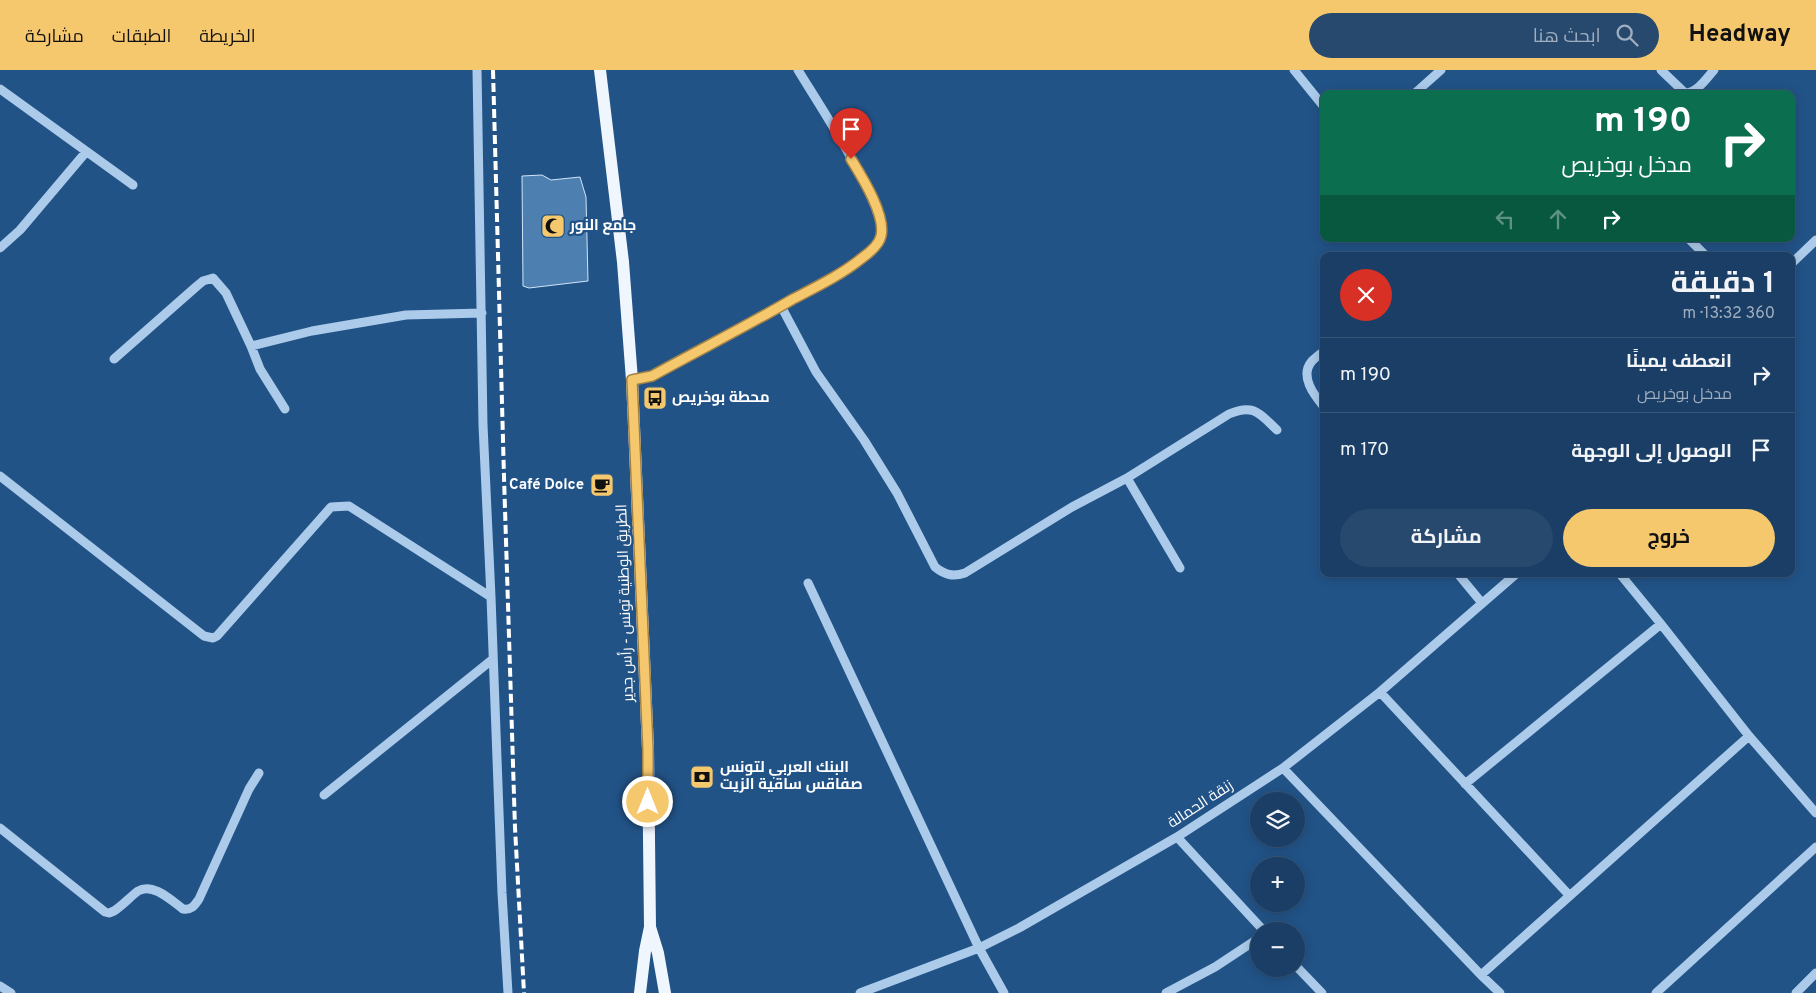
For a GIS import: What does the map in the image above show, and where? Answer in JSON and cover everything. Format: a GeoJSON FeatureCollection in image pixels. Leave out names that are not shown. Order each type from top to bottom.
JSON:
{"type":"FeatureCollection","features":[{"type":"Feature","properties":{"kind":"main road","name":"الطريق الوطنية تونس - رأس جدير"},"geometry":{"type":"LineString","coordinates":[[600,70],[623,262],[632,380],[648,749],[650,927],[640,993]]}},
{"type":"Feature","properties":{"kind":"main road","name":"الطريق الوطنية تونس - رأس جدير"},"geometry":{"type":"LineString","coordinates":[[650,927],[658,952],[665,993]]}},
{"type":"Feature","properties":{"kind":"street"},"geometry":{"type":"LineString","coordinates":[[477,70],[483,425],[502,893],[508,993]]}},
{"type":"Feature","properties":{"kind":"street"},"geometry":{"type":"LineString","coordinates":[[632,380],[652,376],[782,306],[860,260],[881,238],[882,229],[874,201],[798,70]]}},
{"type":"Feature","properties":{"kind":"street"},"geometry":{"type":"LineString","coordinates":[[1294,70],[1320,102]]}},
{"type":"Feature","properties":{"kind":"street"},"geometry":{"type":"LineString","coordinates":[[1418,90],[1441,70]]}},
{"type":"Feature","properties":{"kind":"street"},"geometry":{"type":"LineString","coordinates":[[1661,70],[1682,90]]}},
{"type":"Feature","properties":{"kind":"street"},"geometry":{"type":"LineString","coordinates":[[1693,90],[1700,86],[1714,70]]}},
{"type":"Feature","properties":{"kind":"street"},"geometry":{"type":"LineString","coordinates":[[0,89],[133,186]]}},
{"type":"Feature","properties":{"kind":"street"},"geometry":{"type":"LineString","coordinates":[[0,248],[20,230],[86,152]]}},
{"type":"Feature","properties":{"kind":"street"},"geometry":{"type":"LineString","coordinates":[[1795,260],[1816,240]]}},
{"type":"Feature","properties":{"kind":"street"},"geometry":{"type":"LineString","coordinates":[[1692,242],[1702,252]]}},
{"type":"Feature","properties":{"kind":"street"},"geometry":{"type":"LineString","coordinates":[[114,359],[197,286],[213,278],[226,293],[260,369],[285,410]]}},
{"type":"Feature","properties":{"kind":"street"},"geometry":{"type":"LineString","coordinates":[[782,306],[816,372],[869,448],[897,493],[935,567],[942,573],[955,576],[965,572],[1072,507],[1127,478],[1229,414],[1240,410],[1255,410],[1277,430]]}},
{"type":"Feature","properties":{"kind":"street"},"geometry":{"type":"LineString","coordinates":[[251,346],[312,331],[406,315],[482,313]]}},
{"type":"Feature","properties":{"kind":"street"},"geometry":{"type":"LineString","coordinates":[[1320,354],[1311,362],[1306,370],[1314,395],[1320,402]]}},
{"type":"Feature","properties":{"kind":"street"},"geometry":{"type":"LineString","coordinates":[[0,476],[209,638],[217,636],[331,508],[349,506],[491,597]]}},
{"type":"Feature","properties":{"kind":"street"},"geometry":{"type":"LineString","coordinates":[[1127,478],[1180,568]]}},
{"type":"Feature","properties":{"kind":"street"},"geometry":{"type":"LineString","coordinates":[[1460,577],[1482,603]]}},
{"type":"Feature","properties":{"kind":"street","name":"زنقة الحمالة"},"geometry":{"type":"LineString","coordinates":[[860,993],[979,948],[1019,928],[1177,838],[1283,768],[1380,692],[1512,577]]}},
{"type":"Feature","properties":{"kind":"street"},"geometry":{"type":"LineString","coordinates":[[1622,577],[1748,736],[1816,813]]}},
{"type":"Feature","properties":{"kind":"street"},"geometry":{"type":"LineString","coordinates":[[808,583],[979,948],[1004,993]]}},
{"type":"Feature","properties":{"kind":"street"},"geometry":{"type":"LineString","coordinates":[[1465,784],[1661,624]]}},
{"type":"Feature","properties":{"kind":"street"},"geometry":{"type":"LineString","coordinates":[[324,795],[493,659]]}},
{"type":"Feature","properties":{"kind":"street"},"geometry":{"type":"LineString","coordinates":[[1380,692],[1570,894]]}},
{"type":"Feature","properties":{"kind":"street"},"geometry":{"type":"LineString","coordinates":[[1481,975],[1748,736]]}},
{"type":"Feature","properties":{"kind":"street"},"geometry":{"type":"LineString","coordinates":[[1283,768],[1500,993]]}},
{"type":"Feature","properties":{"kind":"street"},"geometry":{"type":"LineString","coordinates":[[0,828],[105,912],[114,911],[140,890],[148,889],[156,890],[183,909],[188,910],[193,908],[199,899],[249,789],[259,773]]}},
{"type":"Feature","properties":{"kind":"street"},"geometry":{"type":"LineString","coordinates":[[1177,838],[1256,922]]}},
{"type":"Feature","properties":{"kind":"street"},"geometry":{"type":"LineString","coordinates":[[1656,993],[1816,847]]}},
{"type":"Feature","properties":{"kind":"street"},"geometry":{"type":"LineString","coordinates":[[1166,993],[1215,966],[1250,944]]}},
{"type":"Feature","properties":{"kind":"street"},"geometry":{"type":"LineString","coordinates":[[1796,993],[1816,973]]}},
{"type":"Feature","properties":{"kind":"street"},"geometry":{"type":"LineString","coordinates":[[1305,975],[1322,993]]}},
{"type":"Feature","properties":{"kind":"street"},"geometry":{"type":"LineString","coordinates":[[0,986],[11,993]]}},
{"type":"Feature","properties":{"kind":"building"},"geometry":{"type":"Polygon","coordinates":[[[542,175],[551,180],[580,177],[586,197],[588,281],[529,288],[523,286],[522,176],[542,175]]]}},
{"type":"Feature","properties":{"kind":"railway"},"geometry":{"type":"LineString","coordinates":[[493,70],[515,828],[524,993]]}},
{"type":"Feature","properties":{"kind":"place","name":"جامع النور"},"geometry":{"type":"Point","coordinates":[553,226]}},
{"type":"Feature","properties":{"kind":"place","name":"محطة بوخريص"},"geometry":{"type":"Point","coordinates":[655,398]}},
{"type":"Feature","properties":{"kind":"place","name":"Café Dolce"},"geometry":{"type":"Point","coordinates":[602,485]}},
{"type":"Feature","properties":{"kind":"place","name":"البنك العربي لتونس صفاقس ساقية الزيت"},"geometry":{"type":"Point","coordinates":[702,777]}},
{"type":"Feature","properties":{"kind":"route"},"geometry":{"type":"LineString","coordinates":[[648,802],[648,749],[632,380],[652,376],[765,315],[843,271],[860,260],[877,244],[881,238],[880,220],[874,201],[851,159]]}}]}
